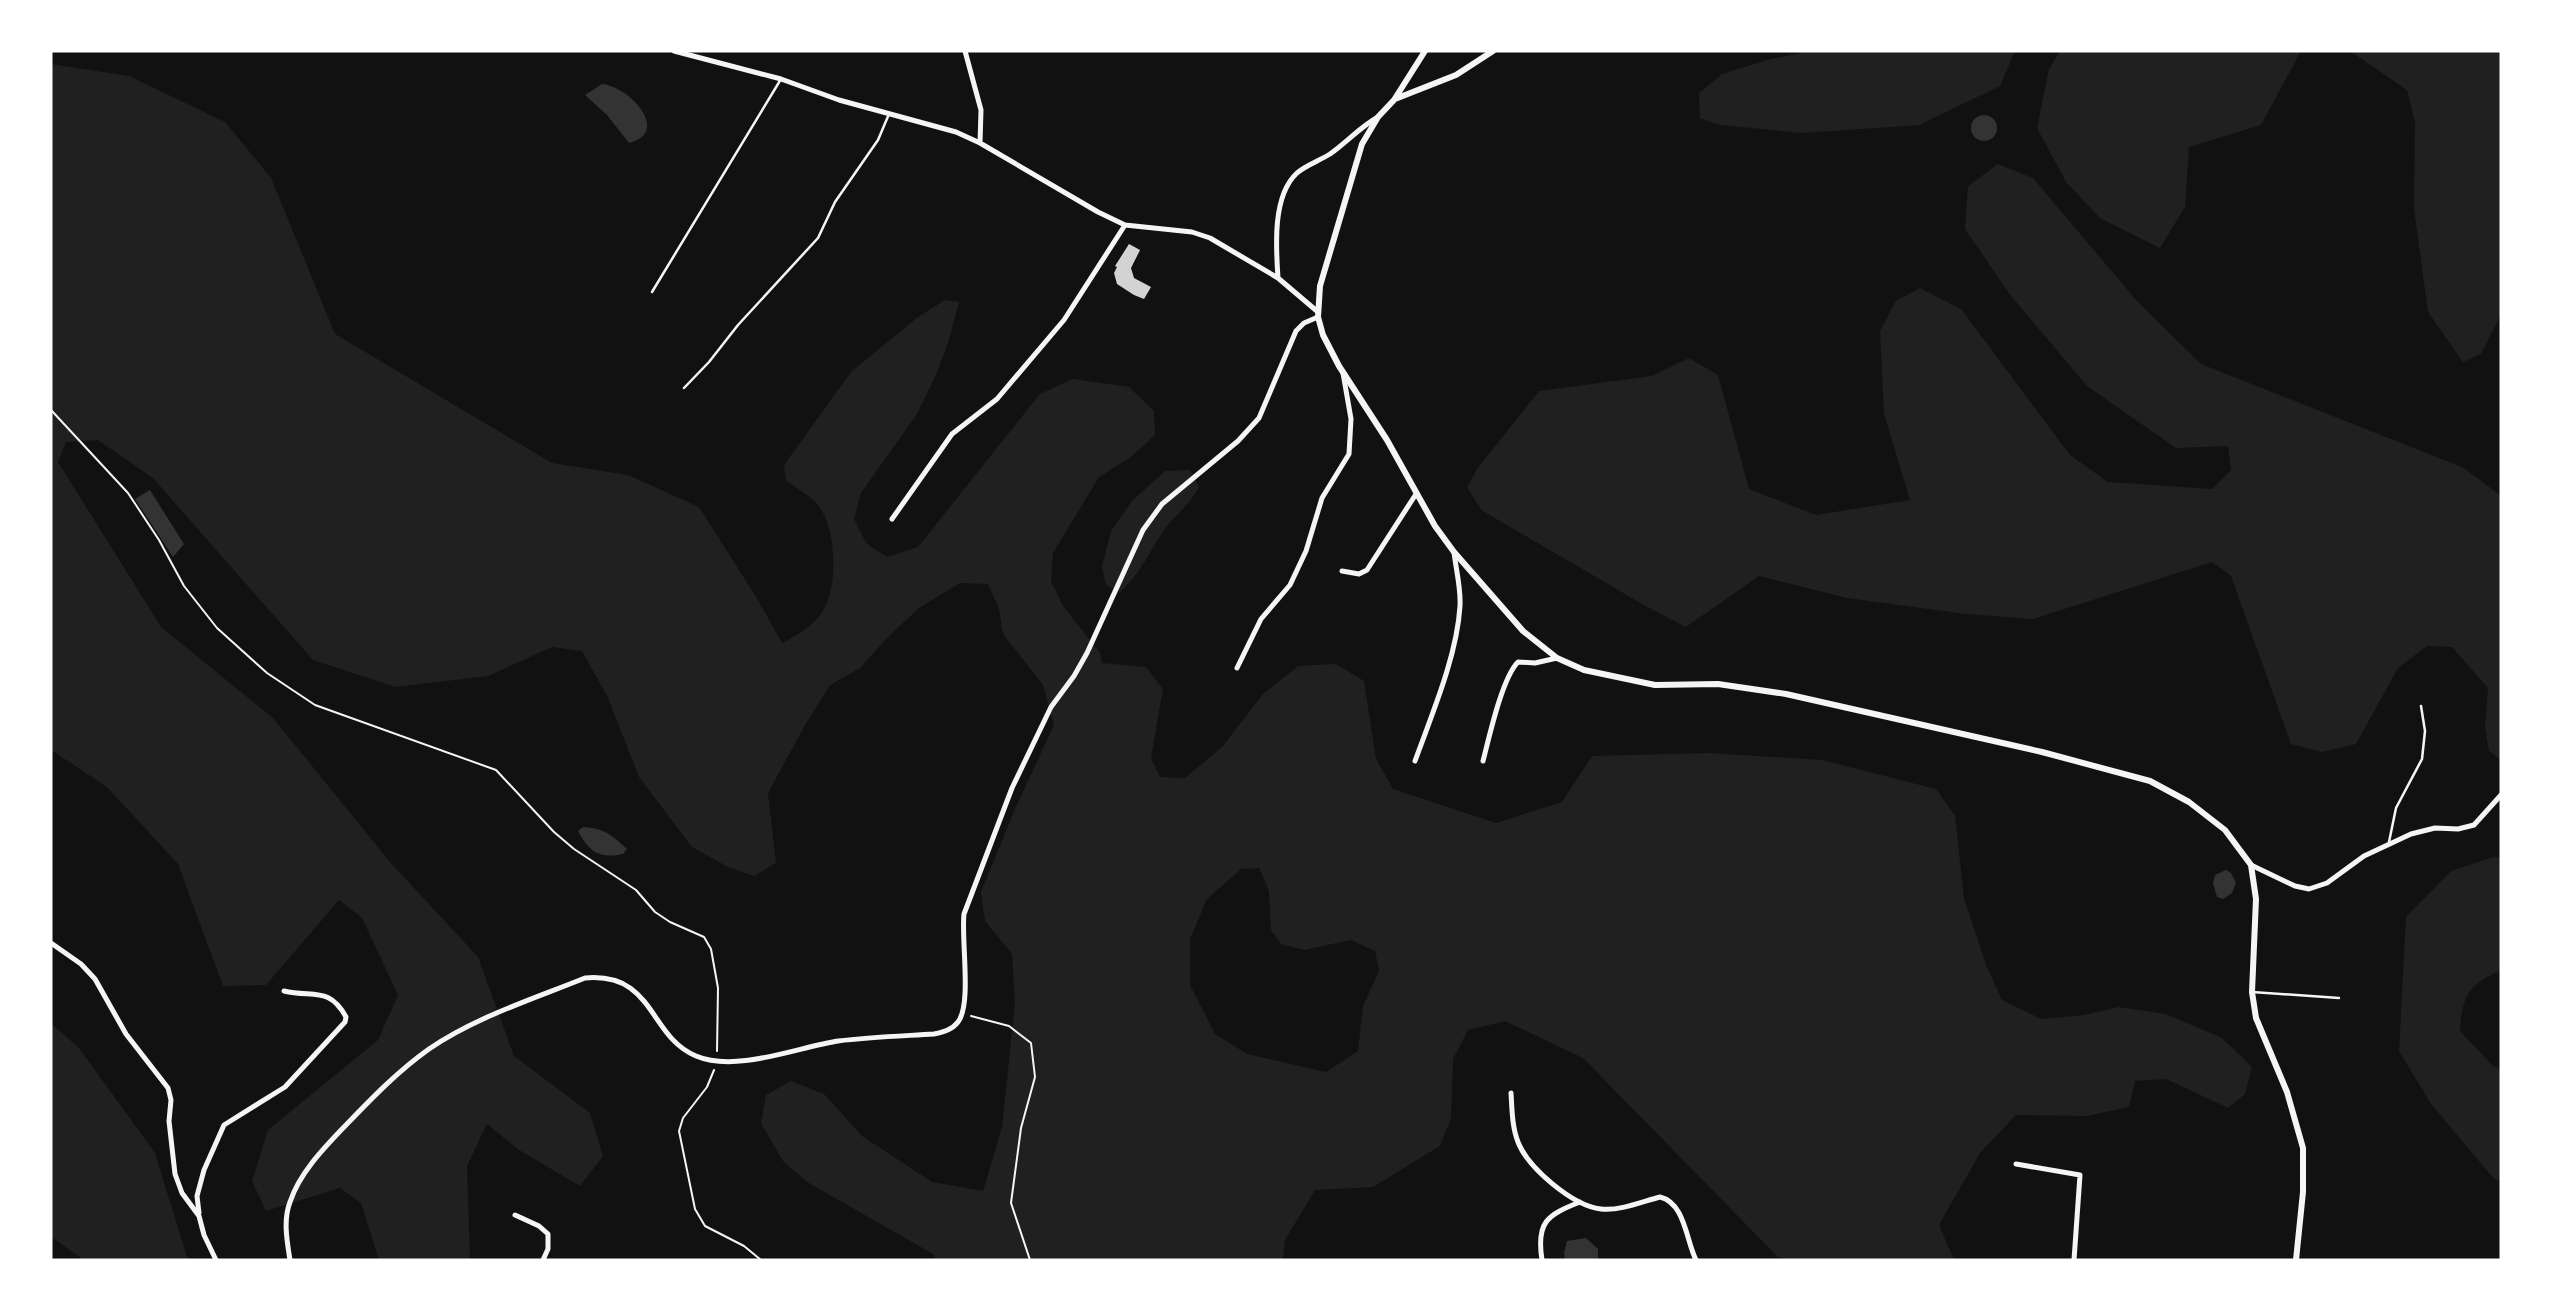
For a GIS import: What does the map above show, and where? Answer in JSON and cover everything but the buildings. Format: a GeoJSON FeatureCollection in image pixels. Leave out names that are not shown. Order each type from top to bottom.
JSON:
{"type":"FeatureCollection","features":[{"type":"Feature","properties":{"kind":"street"},"geometry":{"type":"LineString","coordinates":[[674,51],[781,79],[839,100],[956,132],[1125,225],[1192,232],[1220,244],[1278,278],[1318,314]]}},
{"type":"Feature","properties":{"kind":"street"},"geometry":{"type":"LineString","coordinates":[[965,51],[981,110],[980,143]]}},
{"type":"Feature","properties":{"kind":"street"},"geometry":{"type":"LineString","coordinates":[[1425,51],[1362,144],[1320,286],[1318,314],[1323,335],[1343,373],[1454,552],[1523,631],[1557,658],[1584,670],[1655,685],[1718,684],[1786,694],[2042,752],[2150,781],[2189,802],[2225,830],[2251,865],[2295,886],[2309,889],[2327,883],[2364,856],[2411,834],[2435,828],[2458,829],[2474,825],[2501,795]]}},
{"type":"Feature","properties":{"kind":"street"},"geometry":{"type":"LineString","coordinates":[[1394,100],[1456,75],[1493,51]]}},
{"type":"Feature","properties":{"kind":"street"},"geometry":{"type":"LineString","coordinates":[[1278,278],[1278,215],[1292,178],[1300,170],[1330,153],[1360,127],[1378,117]]}},
{"type":"Feature","properties":{"kind":"street"},"geometry":{"type":"LineString","coordinates":[[892,519],[953,434],[997,399],[1064,320],[1125,225]]}},
{"type":"Feature","properties":{"kind":"street"},"geometry":{"type":"LineString","coordinates":[[290,1260],[286,1230],[289,1203],[305,1173],[327,1145],[399,1072],[432,1048],[479,1021],[585,978],[602,976],[626,985],[643,998],[679,1045],[697,1057],[718,1060],[779,1055],[836,1042],[934,1034],[957,1025],[963,1014],[966,996],[962,933],[964,914],[1012,788],[1051,707],[1087,653],[1143,530],[1162,505],[1238,441],[1259,418],[1296,331],[1318,314]]}},
{"type":"Feature","properties":{"kind":"street"},"geometry":{"type":"LineString","coordinates":[[1237,668],[1261,619],[1290,585],[1306,551],[1322,498],[1349,454],[1351,419],[1343,373]]}},
{"type":"Feature","properties":{"kind":"street"},"geometry":{"type":"LineString","coordinates":[[1342,571],[1359,574],[1367,570],[1416,494]]}},
{"type":"Feature","properties":{"kind":"street"},"geometry":{"type":"LineString","coordinates":[[1415,761],[1446,671],[1458,619],[1460,605],[1454,552]]}},
{"type":"Feature","properties":{"kind":"street"},"geometry":{"type":"LineString","coordinates":[[1483,761],[1513,667],[1518,663],[1535,663],[1557,658]]}},
{"type":"Feature","properties":{"kind":"street"},"geometry":{"type":"LineString","coordinates":[[2251,865],[2256,899],[2252,992],[2256,1018],[2287,1092],[2303,1148],[2303,1192],[2296,1260]]}},
{"type":"Feature","properties":{"kind":"street"},"geometry":{"type":"LineString","coordinates":[[51,943],[80,964],[95,979],[126,1034],[168,1088],[175,1174],[182,1193],[200,1216]]}},
{"type":"Feature","properties":{"kind":"street"},"geometry":{"type":"LineString","coordinates":[[216,1260],[204,1235],[197,1196],[204,1170],[224,1125],[285,1087],[345,1022],[346,1017],[338,1004],[328,996],[315,993],[298,995],[284,991]]}},
{"type":"Feature","properties":{"kind":"street"},"geometry":{"type":"LineString","coordinates":[[1511,1093],[1515,1132],[1525,1155],[1546,1179],[1580,1202],[1598,1209],[1611,1209],[1660,1197],[1667,1199],[1674,1203],[1679,1213],[1696,1260]]}},
{"type":"Feature","properties":{"kind":"street"},"geometry":{"type":"LineString","coordinates":[[2016,1164],[2080,1175],[2074,1260]]}},
{"type":"Feature","properties":{"kind":"street"},"geometry":{"type":"LineString","coordinates":[[1542,1260],[1540,1245],[1547,1219],[1555,1212],[1580,1202]]}},
{"type":"Feature","properties":{"kind":"street"},"geometry":{"type":"LineString","coordinates":[[515,1215],[539,1226],[548,1234],[548,1249],[543,1260]]}},
{"type":"Feature","properties":{"kind":"lane"},"geometry":{"type":"LineString","coordinates":[[652,292],[781,79]]}},
{"type":"Feature","properties":{"kind":"lane"},"geometry":{"type":"LineString","coordinates":[[684,388],[818,238],[835,202],[878,140],[889,114]]}},
{"type":"Feature","properties":{"kind":"lane"},"geometry":{"type":"LineString","coordinates":[[2389,844],[2396,808],[2421,759],[2425,731],[2421,706]]}},
{"type":"Feature","properties":{"kind":"lane"},"geometry":{"type":"LineString","coordinates":[[2252,992],[2340,998]]}},
{"type":"Feature","properties":{"kind":"path"},"geometry":{"type":"LineString","coordinates":[[51,410],[128,493],[159,540],[184,586],[217,628],[267,673],[314,705],[496,770],[574,849],[636,890],[655,912],[704,937],[711,949],[718,988],[718,1060],[707,1087],[683,1118],[679,1131],[695,1209],[705,1226],[744,1246],[761,1260]]}},
{"type":"Feature","properties":{"kind":"path"},"geometry":{"type":"LineString","coordinates":[[963,1014],[1009,1026],[1031,1043],[1035,1077],[1021,1128],[1011,1203],[1030,1260]]}},
{"type":"Feature","properties":{"kind":"shaded area"},"geometry":{"type":"Polygon","coordinates":[[[1811,51],[2015,51],[2000,86],[1919,125],[1802,133],[1720,125],[1700,118],[1699,93],[1722,74],[1767,60],[1811,51]]]}},
{"type":"Feature","properties":{"kind":"shaded area"},"geometry":{"type":"Polygon","coordinates":[[[2060,51],[2301,51],[2261,125],[2189,147],[2185,207],[2160,248],[2100,218],[2066,182],[2037,128],[2049,69],[2060,51]]]}},
{"type":"Feature","properties":{"kind":"shaded area"},"geometry":{"type":"Polygon","coordinates":[[[2350,51],[2501,51],[2501,314],[2481,354],[2463,362],[2428,312],[2414,209],[2415,122],[2407,90],[2350,51]]]}},
{"type":"Feature","properties":{"kind":"shaded area"},"geometry":{"type":"Polygon","coordinates":[[[51,64],[129,76],[225,122],[271,178],[335,334],[552,463],[628,475],[699,507],[782,643],[806,629],[820,615],[829,599],[833,572],[832,543],[825,518],[813,500],[786,480],[784,465],[851,372],[918,317],[945,300],[959,302],[935,377],[917,414],[861,493],[854,519],[866,543],[887,557],[918,547],[1040,394],[1073,379],[1129,387],[1154,411],[1155,435],[1131,457],[1099,477],[1053,553],[1051,581],[1063,606],[1100,653],[1102,663],[1146,667],[1163,689],[1151,758],[1160,777],[1185,778],[1222,747],[1263,694],[1298,666],[1336,664],[1364,681],[1376,759],[1393,789],[1496,823],[1562,802],[1592,756],[1708,753],[1822,760],[1936,789],[1955,816],[1964,898],[1986,965],[2002,1000],[2041,1019],[2085,1015],[2118,1007],[2166,1014],[2222,1038],[2252,1067],[2245,1094],[2228,1108],[2166,1079],[2135,1081],[2129,1107],[2087,1116],[2016,1115],[1980,1153],[1939,1225],[1954,1260],[1792,1260],[1778,1257],[1583,1058],[1505,1021],[1468,1030],[1453,1059],[1451,1118],[1440,1146],[1373,1187],[1315,1190],[1285,1240],[1283,1260],[937,1260],[933,1254],[807,1182],[783,1161],[761,1123],[766,1095],[791,1081],[824,1094],[862,1136],[932,1182],[983,1191],[1002,1127],[1015,1004],[1012,954],[985,921],[981,892],[1014,811],[1054,725],[1043,685],[1003,634],[999,609],[988,584],[960,583],[919,608],[860,668],[830,685],[768,793],[776,863],[754,876],[728,867],[692,847],[639,777],[608,698],[582,651],[552,647],[488,676],[396,687],[313,660],[153,478],[98,440],[66,442],[58,462],[161,627],[273,718],[390,862],[478,957],[514,1056],[590,1113],[603,1156],[580,1186],[519,1150],[487,1124],[467,1166],[470,1260],[379,1260],[361,1203],[340,1188],[266,1211],[252,1181],[268,1130],[378,1040],[398,995],[362,918],[339,900],[266,985],[223,986],[178,864],[107,787],[51,750],[51,64]],[[1259,868],[1241,869],[1207,899],[1190,939],[1190,985],[1215,1034],[1247,1054],[1326,1072],[1358,1051],[1363,1006],[1379,971],[1375,951],[1351,940],[1304,950],[1281,944],[1271,930],[1269,891],[1259,868]]]}},
{"type":"Feature","properties":{"kind":"shaded area"},"geometry":{"type":"Polygon","coordinates":[[[602,84],[624,93],[642,111],[647,121],[647,130],[641,138],[629,143],[607,115],[585,95],[602,84]]]}},
{"type":"Feature","properties":{"kind":"shaded area"},"geometry":{"type":"Polygon","coordinates":[[[1984,115],[1993,119],[1997,128],[1993,137],[1984,141],[1975,137],[1971,128],[1975,119],[1984,115]]]}},
{"type":"Feature","properties":{"kind":"shaded area"},"geometry":{"type":"Polygon","coordinates":[[[1998,164],[2033,178],[2136,300],[2201,364],[2464,468],[2501,496],[2501,760],[2489,751],[2485,727],[2488,688],[2452,647],[2427,646],[2398,668],[2356,744],[2322,752],[2291,744],[2231,576],[2212,562],[2033,619],[1966,614],[1847,598],[1759,576],[1686,627],[1481,510],[1467,487],[1477,469],[1539,391],[1652,376],[1689,358],[1718,375],[1749,489],[1816,515],[1910,500],[1884,414],[1880,331],[1896,301],[1920,288],[1961,309],[2070,455],[2108,482],[2212,489],[2231,470],[2228,446],[2176,448],[2087,386],[2011,296],[1965,229],[1968,186],[1998,164]]]}},
{"type":"Feature","properties":{"kind":"shaded area"},"geometry":{"type":"Polygon","coordinates":[[[1190,470],[1199,487],[1168,525],[1141,568],[1120,592],[1106,585],[1102,566],[1111,531],[1132,501],[1165,471],[1190,470]]]}},
{"type":"Feature","properties":{"kind":"shaded area"},"geometry":{"type":"Polygon","coordinates":[[[150,490],[184,544],[173,557],[135,499],[150,490]]]}},
{"type":"Feature","properties":{"kind":"shaded area"},"geometry":{"type":"Polygon","coordinates":[[[583,827],[607,833],[627,849],[623,854],[615,855],[596,852],[586,844],[578,831],[583,827]]]}},
{"type":"Feature","properties":{"kind":"shaded area"},"geometry":{"type":"Polygon","coordinates":[[[2493,857],[2501,858],[2501,970],[2474,986],[2469,993],[2463,1008],[2460,1031],[2493,1066],[2501,1070],[2501,1181],[2495,1180],[2431,1104],[2399,1051],[2406,917],[2451,871],[2493,857]]]}},
{"type":"Feature","properties":{"kind":"shaded area"},"geometry":{"type":"Polygon","coordinates":[[[2226,870],[2231,873],[2236,883],[2232,893],[2223,899],[2217,897],[2213,883],[2215,875],[2226,870]]]}},
{"type":"Feature","properties":{"kind":"shaded area"},"geometry":{"type":"Polygon","coordinates":[[[51,1023],[79,1048],[155,1153],[190,1260],[84,1260],[51,1237],[51,1023]]]}},
{"type":"Feature","properties":{"kind":"shaded area"},"geometry":{"type":"Polygon","coordinates":[[[1586,1238],[1598,1249],[1598,1259],[1565,1259],[1567,1241],[1586,1238]]]}}]}
